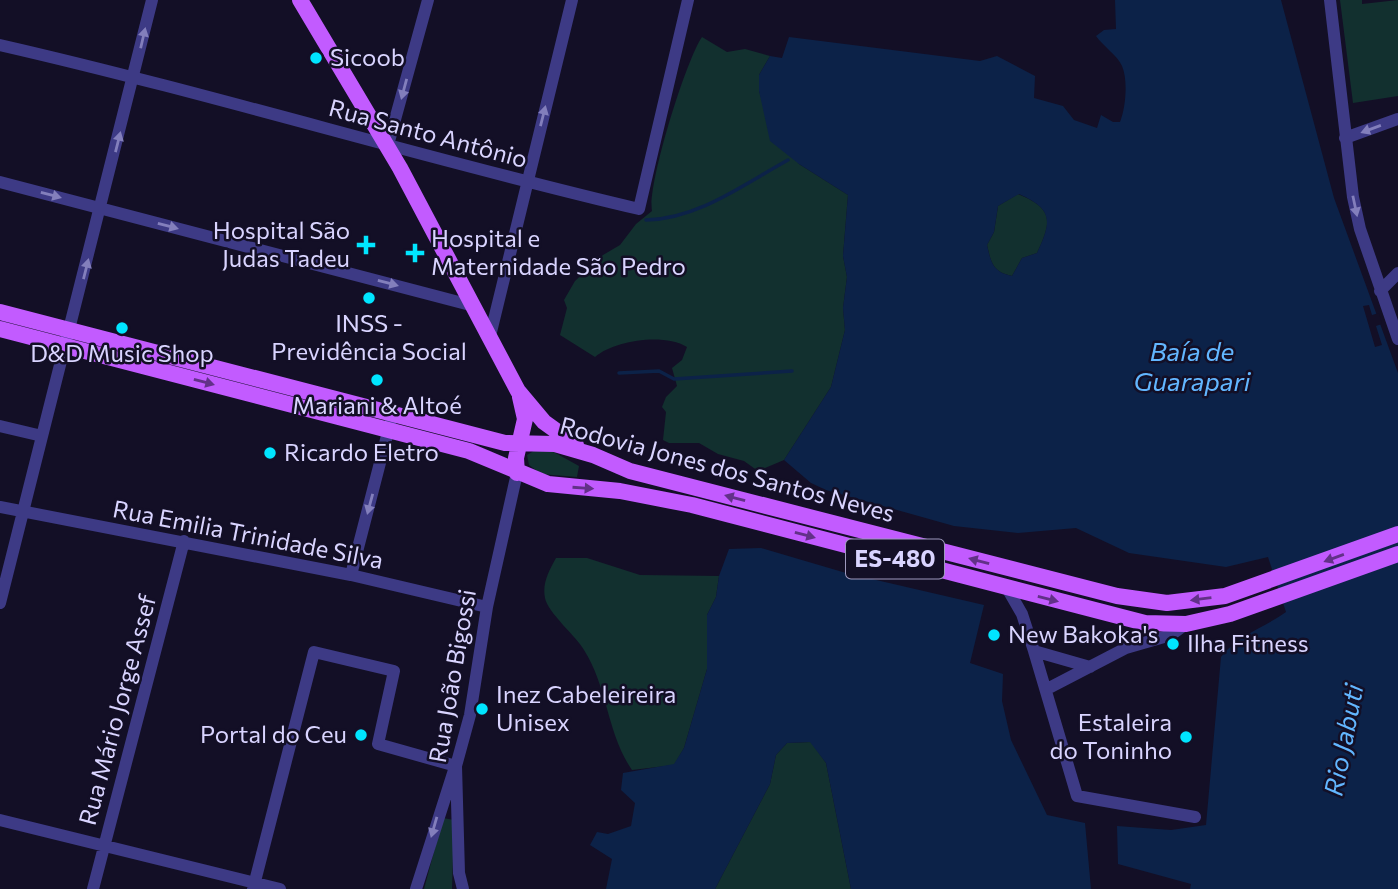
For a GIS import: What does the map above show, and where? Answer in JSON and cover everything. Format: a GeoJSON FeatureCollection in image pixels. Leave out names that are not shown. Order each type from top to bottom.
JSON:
{"type":"FeatureCollection","features":[{"type":"Feature","properties":{"kind":"main road"},"geometry":{"type":"LineString","coordinates":[[300,0],[387,145],[518,391],[524,419],[516,458],[517,472]]}},
{"type":"Feature","properties":{"kind":"main road","name":"Rodovia Jones dos Santos Neves"},"geometry":{"type":"LineString","coordinates":[[0,312],[69,338],[239,392],[468,451],[548,484],[620,491],[692,505],[1145,623],[1186,624],[1272,601],[1398,554]]}},
{"type":"Feature","properties":{"kind":"main road","name":"Rodovia Jones dos Santos Neves"},"geometry":{"type":"LineString","coordinates":[[0,329],[69,338],[244,375],[521,444],[555,444],[593,455],[630,471],[1117,596],[1167,603],[1225,596],[1398,534]]}},
{"type":"Feature","properties":{"kind":"main road"},"geometry":{"type":"LineString","coordinates":[[239,392],[244,375]]}},
{"type":"Feature","properties":{"kind":"main road"},"geometry":{"type":"LineString","coordinates":[[518,391],[558,434],[593,455]]}},
{"type":"Feature","properties":{"kind":"street"},"geometry":{"type":"LineString","coordinates":[[0,603],[102,208],[152,0]]}},
{"type":"Feature","properties":{"kind":"street"},"geometry":{"type":"LineString","coordinates":[[387,145],[428,0]]}},
{"type":"Feature","properties":{"kind":"street"},"geometry":{"type":"LineString","coordinates":[[490,336],[572,0]]}},
{"type":"Feature","properties":{"kind":"street","name":"Rua Santo Antônio"},"geometry":{"type":"LineString","coordinates":[[0,45],[134,76],[526,182],[639,208],[688,0]]}},
{"type":"Feature","properties":{"kind":"street"},"geometry":{"type":"LineString","coordinates":[[1330,0],[1355,208],[1398,340]]}},
{"type":"Feature","properties":{"kind":"street"},"geometry":{"type":"LineString","coordinates":[[1345,138],[1397,120]]}},
{"type":"Feature","properties":{"kind":"street"},"geometry":{"type":"LineString","coordinates":[[0,182],[474,306]]}},
{"type":"Feature","properties":{"kind":"street"},"geometry":{"type":"LineString","coordinates":[[1380,291],[1398,273]]}},
{"type":"Feature","properties":{"kind":"street"},"geometry":{"type":"LineString","coordinates":[[351,575],[393,414]]}},
{"type":"Feature","properties":{"kind":"street"},"geometry":{"type":"LineString","coordinates":[[0,426],[42,436]]}},
{"type":"Feature","properties":{"kind":"street","name":"Rua João Bigossi"},"geometry":{"type":"LineString","coordinates":[[463,889],[456,766],[470,715],[487,607],[517,472]]}},
{"type":"Feature","properties":{"kind":"street","name":"Rua Emilia Trinidade Silva"},"geometry":{"type":"LineString","coordinates":[[0,507],[351,575],[487,607]]}},
{"type":"Feature","properties":{"kind":"street","name":"Rua Mário Jorge Assef"},"geometry":{"type":"LineString","coordinates":[[93,889],[184,541]]}},
{"type":"Feature","properties":{"kind":"street"},"geometry":{"type":"LineString","coordinates":[[1007,588],[1022,614],[1077,796],[1195,817]]}},
{"type":"Feature","properties":{"kind":"street"},"geometry":{"type":"LineString","coordinates":[[1046,688],[1126,648],[1171,635],[1186,624]]}},
{"type":"Feature","properties":{"kind":"street"},"geometry":{"type":"LineString","coordinates":[[1034,651],[1090,667]]}},
{"type":"Feature","properties":{"kind":"street"},"geometry":{"type":"LineString","coordinates":[[254,886],[314,652],[394,671],[378,744],[456,766],[416,889]]}},
{"type":"Feature","properties":{"kind":"street"},"geometry":{"type":"LineString","coordinates":[[0,820],[254,886],[280,889]]}},
{"type":"Feature","properties":{"kind":"green space"},"geometry":{"type":"Polygon","coordinates":[[[1340,0],[1362,0],[1362,4],[1398,0],[1398,96],[1353,103],[1340,0]]]}},
{"type":"Feature","properties":{"kind":"green space"},"geometry":{"type":"Polygon","coordinates":[[[702,37],[727,52],[745,49],[770,56],[759,75],[759,91],[764,106],[799,164],[848,195],[843,256],[847,277],[843,308],[845,330],[831,387],[784,460],[758,471],[744,461],[718,454],[699,443],[669,443],[663,440],[666,412],[662,407],[666,397],[677,386],[672,368],[682,360],[687,347],[666,340],[640,340],[615,346],[595,357],[560,335],[567,308],[564,300],[575,281],[603,255],[620,245],[636,224],[652,211],[655,176],[669,123],[687,70],[702,37]]]}},
{"type":"Feature","properties":{"kind":"green space"},"geometry":{"type":"Polygon","coordinates":[[[1018,194],[1044,211],[1047,224],[1037,253],[1022,258],[1012,276],[994,266],[987,245],[994,232],[998,206],[1018,194]]]}},
{"type":"Feature","properties":{"kind":"green space"},"geometry":{"type":"Polygon","coordinates":[[[537,449],[550,450],[579,466],[577,477],[541,474],[529,465],[527,455],[537,449]]]}},
{"type":"Feature","properties":{"kind":"green space"},"geometry":{"type":"Polygon","coordinates":[[[556,558],[587,558],[640,575],[719,576],[716,597],[707,615],[707,669],[684,748],[674,765],[632,770],[624,756],[592,665],[580,644],[547,604],[545,582],[556,558]]]}},
{"type":"Feature","properties":{"kind":"green space"},"geometry":{"type":"Polygon","coordinates":[[[811,742],[826,763],[851,889],[715,889],[770,784],[776,755],[787,743],[811,742]]]}},
{"type":"Feature","properties":{"kind":"green space"},"geometry":{"type":"Polygon","coordinates":[[[443,818],[454,820],[452,889],[424,889],[443,818]]]}},
{"type":"Feature","properties":{"kind":"water","name":"Baía de Guarapari"},"geometry":{"type":"Polygon","coordinates":[[[1115,0],[1281,0],[1334,198],[1398,373],[1398,889],[1190,889],[1191,884],[1118,864],[1117,826],[1171,830],[1206,825],[1221,657],[1242,638],[1286,612],[1268,557],[1226,567],[1129,553],[1076,528],[1018,533],[954,526],[826,490],[811,483],[784,460],[831,387],[845,330],[843,308],[847,277],[843,256],[848,195],[799,164],[770,141],[759,91],[759,75],[770,56],[782,58],[789,37],[980,61],[997,56],[1035,76],[1034,98],[1063,106],[1074,120],[1097,128],[1101,115],[1113,122],[1120,122],[1124,109],[1126,86],[1122,66],[1096,36],[1104,30],[1116,29],[1115,0]],[[1019,194],[998,206],[994,232],[987,245],[994,266],[1012,276],[1022,258],[1037,253],[1047,224],[1044,211],[1019,194]]]}},
{"type":"Feature","properties":{"kind":"water"},"geometry":{"type":"Polygon","coordinates":[[[761,548],[846,573],[984,605],[970,663],[1003,674],[1002,701],[1011,740],[1047,815],[1085,823],[1091,889],[851,889],[826,763],[810,742],[787,743],[776,755],[770,784],[715,889],[606,889],[612,859],[590,845],[597,832],[608,834],[631,826],[635,803],[621,790],[623,773],[674,764],[684,748],[707,669],[707,615],[716,597],[719,576],[729,549],[761,548]]]}},
{"type":"Feature","properties":{"kind":"pier"},"geometry":{"type":"Polygon","coordinates":[[[1369,305],[1372,315],[1379,313],[1382,324],[1376,326],[1382,345],[1375,347],[1363,306],[1369,305]]]}},
{"type":"Feature","properties":{"kind":"waterway"},"geometry":{"type":"LineString","coordinates":[[646,220],[684,214],[702,207],[788,160]]}},
{"type":"Feature","properties":{"kind":"waterway"},"geometry":{"type":"LineString","coordinates":[[619,373],[659,371],[674,379],[792,371]]}},
{"type":"Feature","properties":{"kind":"place","name":"Sicoob"},"geometry":{"type":"Point","coordinates":[316,58]}},
{"type":"Feature","properties":{"kind":"place","name":"Hospital São Judas Tadeu"},"geometry":{"type":"Point","coordinates":[366,245]}},
{"type":"Feature","properties":{"kind":"place","name":"Hospital e Maternidade São Pedro"},"geometry":{"type":"Point","coordinates":[415,253]}},
{"type":"Feature","properties":{"kind":"place","name":"INSS - Previdência Social"},"geometry":{"type":"Point","coordinates":[369,298]}},
{"type":"Feature","properties":{"kind":"place","name":"D&D Music Shop"},"geometry":{"type":"Point","coordinates":[122,328]}},
{"type":"Feature","properties":{"kind":"place","name":"Mariani & Altoé"},"geometry":{"type":"Point","coordinates":[377,380]}},
{"type":"Feature","properties":{"kind":"place","name":"Ricardo Eletro"},"geometry":{"type":"Point","coordinates":[270,453]}},
{"type":"Feature","properties":{"kind":"place","name":"New Bakoka's"},"geometry":{"type":"Point","coordinates":[994,635]}},
{"type":"Feature","properties":{"kind":"place","name":"Ilha Fitness"},"geometry":{"type":"Point","coordinates":[1173,644]}},
{"type":"Feature","properties":{"kind":"place","name":"Inez Cabeleireira Unisex"},"geometry":{"type":"Point","coordinates":[482,709]}},
{"type":"Feature","properties":{"kind":"place","name":"Portal do Ceu"},"geometry":{"type":"Point","coordinates":[361,735]}},
{"type":"Feature","properties":{"kind":"place","name":"Estaleira do Toninho"},"geometry":{"type":"Point","coordinates":[1186,737]}},
{"type":"Feature","properties":{"kind":"water label","name":"Rio Jabuti"},"geometry":{"type":"Point","coordinates":[1344,740]}}]}
